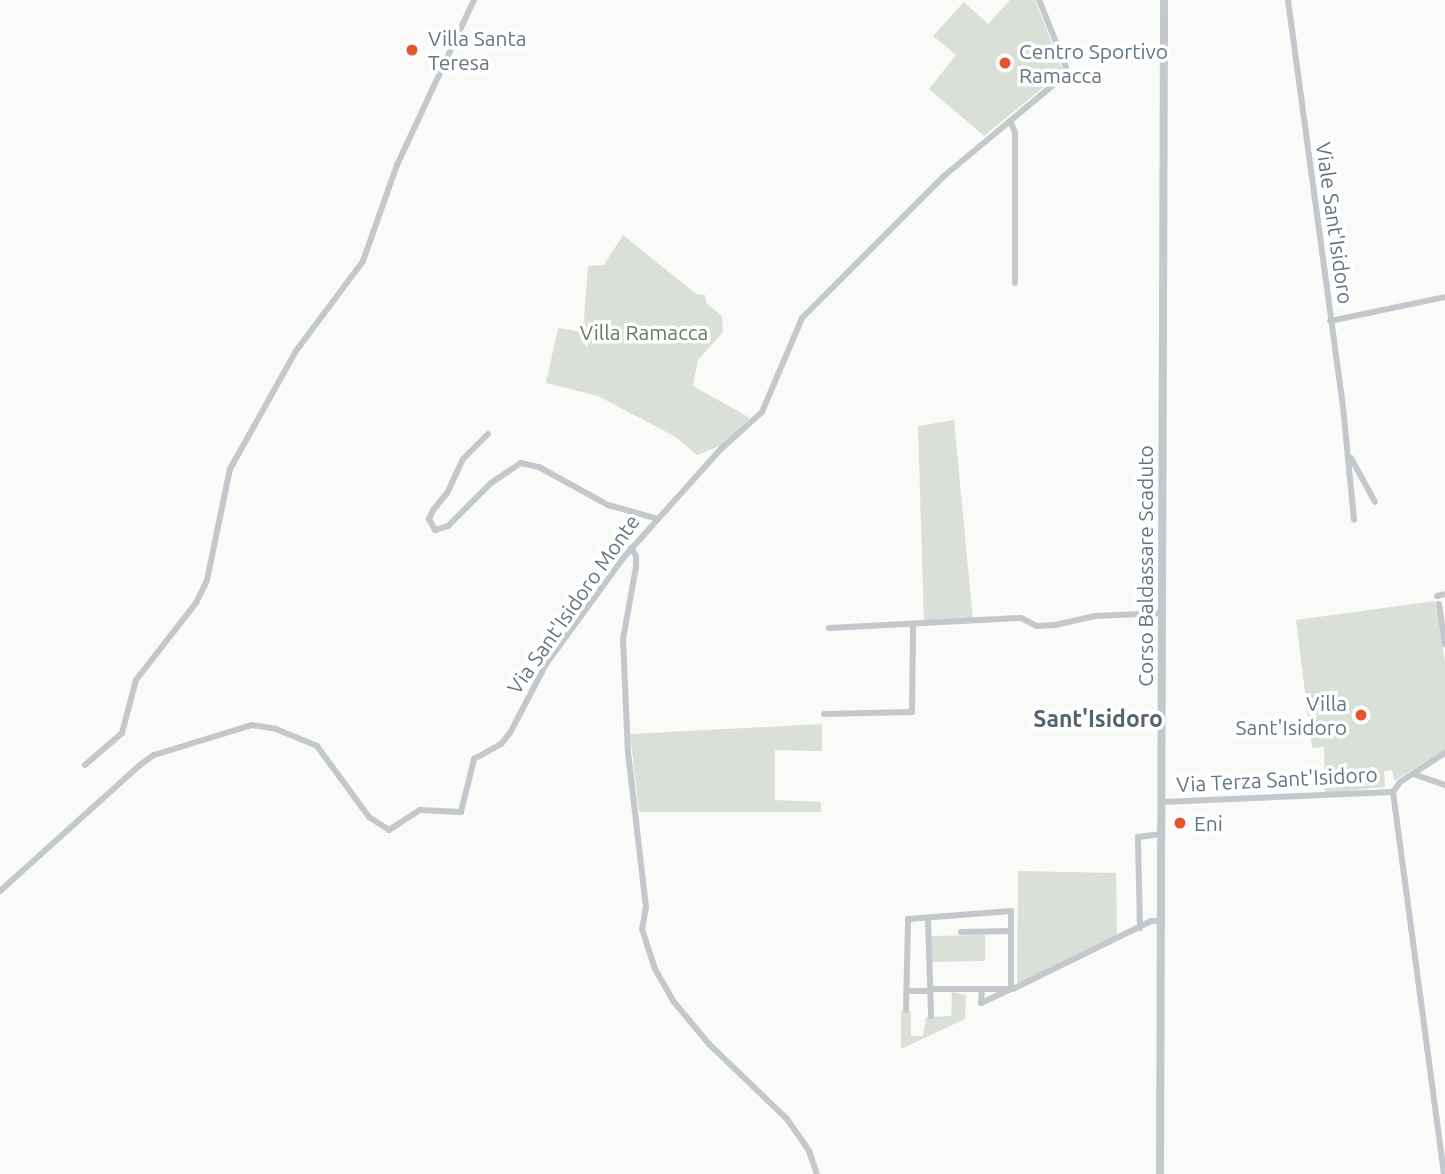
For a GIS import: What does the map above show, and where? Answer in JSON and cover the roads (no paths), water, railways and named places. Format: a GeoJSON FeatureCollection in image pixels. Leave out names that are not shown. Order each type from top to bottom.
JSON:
{"type":"FeatureCollection","features":[{"type":"Feature","properties":{"kind":"street"},"geometry":{"type":"LineString","coordinates":[[85,765],[122,733],[136,680],[188,613],[207,580],[230,469],[296,351],[363,261],[397,165],[474,0]]}},
{"type":"Feature","properties":{"kind":"street","name":"Via Sant'Isidoro Monte"},"geometry":{"type":"LineString","coordinates":[[0,891],[154,755],[252,725],[300,736],[317,746],[369,817],[389,830],[420,810],[461,812],[474,760],[501,744],[510,733],[547,664],[631,548],[655,518],[762,412],[802,318],[944,176],[1066,71],[1039,0]]}},
{"type":"Feature","properties":{"kind":"street","name":"Corso Baldassare Scaduto"},"geometry":{"type":"LineString","coordinates":[[1160,1174],[1164,0]]}},
{"type":"Feature","properties":{"kind":"street","name":"Viale Sant'Isidoro"},"geometry":{"type":"LineString","coordinates":[[1288,0],[1348,450],[1354,519]]}},
{"type":"Feature","properties":{"kind":"street"},"geometry":{"type":"LineString","coordinates":[[1010,121],[1015,132],[1015,283]]}},
{"type":"Feature","properties":{"kind":"street"},"geometry":{"type":"LineString","coordinates":[[1330,321],[1445,297]]}},
{"type":"Feature","properties":{"kind":"street"},"geometry":{"type":"LineString","coordinates":[[488,434],[463,459],[447,493],[433,510],[429,519],[435,530],[448,526],[491,483],[520,463],[539,467],[588,497],[655,518]]}},
{"type":"Feature","properties":{"kind":"street","name":"Viale Sant'Isidoro"},"geometry":{"type":"LineString","coordinates":[[1348,450],[1375,502]]}},
{"type":"Feature","properties":{"kind":"street"},"geometry":{"type":"LineString","coordinates":[[631,548],[636,556],[636,567],[623,639],[628,752],[646,907],[642,929],[658,976],[674,1002],[709,1044],[787,1119],[809,1151],[817,1174]]}},
{"type":"Feature","properties":{"kind":"street"},"geometry":{"type":"LineString","coordinates":[[1437,596],[1445,594]]}},
{"type":"Feature","properties":{"kind":"street"},"geometry":{"type":"LineString","coordinates":[[1439,604],[1445,645]]}},
{"type":"Feature","properties":{"kind":"street"},"geometry":{"type":"LineString","coordinates":[[829,628],[913,626],[1021,618],[1037,626],[1095,616],[1163,613]]}},
{"type":"Feature","properties":{"kind":"street"},"geometry":{"type":"LineString","coordinates":[[824,714],[912,712],[913,626]]}},
{"type":"Feature","properties":{"kind":"street"},"geometry":{"type":"LineString","coordinates":[[1444,1174],[1393,792],[1400,782],[1416,775],[1445,753]]}},
{"type":"Feature","properties":{"kind":"street"},"geometry":{"type":"LineString","coordinates":[[1416,775],[1445,785]]}},
{"type":"Feature","properties":{"kind":"street","name":"Via Terza Sant'Isidoro"},"geometry":{"type":"LineString","coordinates":[[1162,802],[1393,792]]}},
{"type":"Feature","properties":{"kind":"street"},"geometry":{"type":"LineString","coordinates":[[1140,928],[1138,837],[1162,834]]}},
{"type":"Feature","properties":{"kind":"street"},"geometry":{"type":"LineString","coordinates":[[931,1016],[928,914],[1011,911],[1011,989]]}},
{"type":"Feature","properties":{"kind":"street"},"geometry":{"type":"LineString","coordinates":[[906,1010],[908,919],[928,919]]}},
{"type":"Feature","properties":{"kind":"street"},"geometry":{"type":"LineString","coordinates":[[982,990],[981,1003],[1140,928],[1162,921]]}},
{"type":"Feature","properties":{"kind":"street"},"geometry":{"type":"LineString","coordinates":[[961,932],[1011,931]]}},
{"type":"Feature","properties":{"kind":"street"},"geometry":{"type":"LineString","coordinates":[[907,991],[1011,989]]}},
{"type":"Feature","properties":{"kind":"street"},"geometry":{"type":"LineString","coordinates":[[1437,1114],[1445,1124]]}},
{"type":"Feature","properties":{"kind":"place","name":"Villa Santa Teresa"},"geometry":{"type":"Point","coordinates":[412,50]}},
{"type":"Feature","properties":{"kind":"place","name":"Centro Sportivo Ramacca"},"geometry":{"type":"Point","coordinates":[1005,63]}},
{"type":"Feature","properties":{"kind":"place","name":"Villa Sant'Isidoro"},"geometry":{"type":"Point","coordinates":[1361,715]}},
{"type":"Feature","properties":{"kind":"place","name":"Eni"},"geometry":{"type":"Point","coordinates":[1180,823]}},
{"type":"Feature","properties":{"kind":"district","name":"Sant'Isidoro"},"geometry":{"type":"Point","coordinates":[1098,719]}},
{"type":"Feature","properties":{"kind":"park label","name":"Villa Ramacca"},"geometry":{"type":"Point","coordinates":[644,332]}}]}
